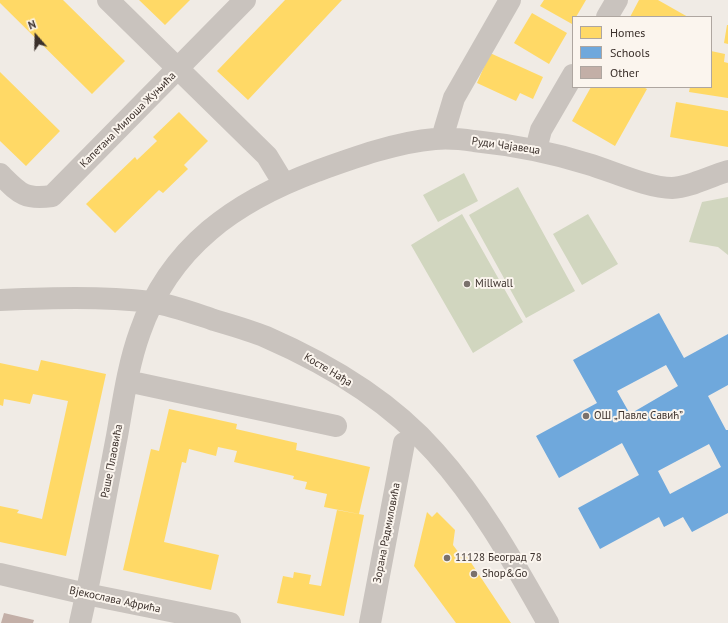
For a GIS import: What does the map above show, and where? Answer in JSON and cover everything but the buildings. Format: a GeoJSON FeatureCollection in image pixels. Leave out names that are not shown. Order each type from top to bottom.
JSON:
{"type":"FeatureCollection","features":[{"type":"Feature","properties":{"kind":"street"},"geometry":{"type":"LineString","coordinates":[[108,0],[267,156],[284,184]]}},
{"type":"Feature","properties":{"kind":"street","name":"Капетана Милоша Жуњића"},"geometry":{"type":"LineString","coordinates":[[0,174],[19,193],[35,199],[52,196],[179,69],[245,0]]}},
{"type":"Feature","properties":{"kind":"street"},"geometry":{"type":"LineString","coordinates":[[442,138],[454,98],[510,0]]}},
{"type":"Feature","properties":{"kind":"street"},"geometry":{"type":"LineString","coordinates":[[608,16],[617,0]]}},
{"type":"Feature","properties":{"kind":"street"},"geometry":{"type":"LineString","coordinates":[[536,149],[541,130],[572,77]]}},
{"type":"Feature","properties":{"kind":"street","name":"Руди Чајавеца"},"geometry":{"type":"LineString","coordinates":[[152,302],[166,279],[191,247],[210,229],[232,212],[284,184],[328,167],[401,145],[442,138],[536,149],[658,187],[675,188],[728,171]]}},
{"type":"Feature","properties":{"kind":"street","name":"Косте Нађа"},"geometry":{"type":"LineString","coordinates":[[0,300],[47,298],[110,299],[152,302],[264,336],[316,361],[394,411],[435,452],[464,488],[498,537],[548,623]]}},
{"type":"Feature","properties":{"kind":"street","name":"Раше Плаовића"},"geometry":{"type":"LineString","coordinates":[[80,623],[127,381],[140,332],[152,302]]}},
{"type":"Feature","properties":{"kind":"street"},"geometry":{"type":"LineString","coordinates":[[127,381],[336,426]]}},
{"type":"Feature","properties":{"kind":"street","name":"Зорана Радмиловића"},"geometry":{"type":"LineString","coordinates":[[370,623],[404,444]]}},
{"type":"Feature","properties":{"kind":"street","name":"Вјекослава Афрића"},"geometry":{"type":"LineString","coordinates":[[0,574],[86,594],[230,623]]}},
{"type":"Feature","properties":{"kind":"green space"},"geometry":{"type":"Polygon","coordinates":[[[464,173],[478,201],[438,222],[423,195],[464,173]]]}},
{"type":"Feature","properties":{"kind":"green space"},"geometry":{"type":"Polygon","coordinates":[[[518,187],[575,291],[526,318],[469,215],[518,187]]]}},
{"type":"Feature","properties":{"kind":"green space"},"geometry":{"type":"Polygon","coordinates":[[[728,197],[728,255],[718,247],[689,242],[702,202],[728,197]]]}},
{"type":"Feature","properties":{"kind":"green space","name":"Millwall"},"geometry":{"type":"Polygon","coordinates":[[[462,214],[523,322],[473,353],[411,245],[462,214]]]}},
{"type":"Feature","properties":{"kind":"green space"},"geometry":{"type":"Polygon","coordinates":[[[588,214],[618,264],[582,285],[553,234],[588,214]]]}},
{"type":"Feature","properties":{"kind":"place","name":"Millwall"},"geometry":{"type":"Point","coordinates":[467,284]}},
{"type":"Feature","properties":{"kind":"place","name":"ОШ „Павле Савић”"},"geometry":{"type":"Point","coordinates":[586,416]}},
{"type":"Feature","properties":{"kind":"place","name":"11128 Београд 78"},"geometry":{"type":"Point","coordinates":[447,558]}},
{"type":"Feature","properties":{"kind":"place","name":"Shop&Go"},"geometry":{"type":"Point","coordinates":[474,574]}}]}
